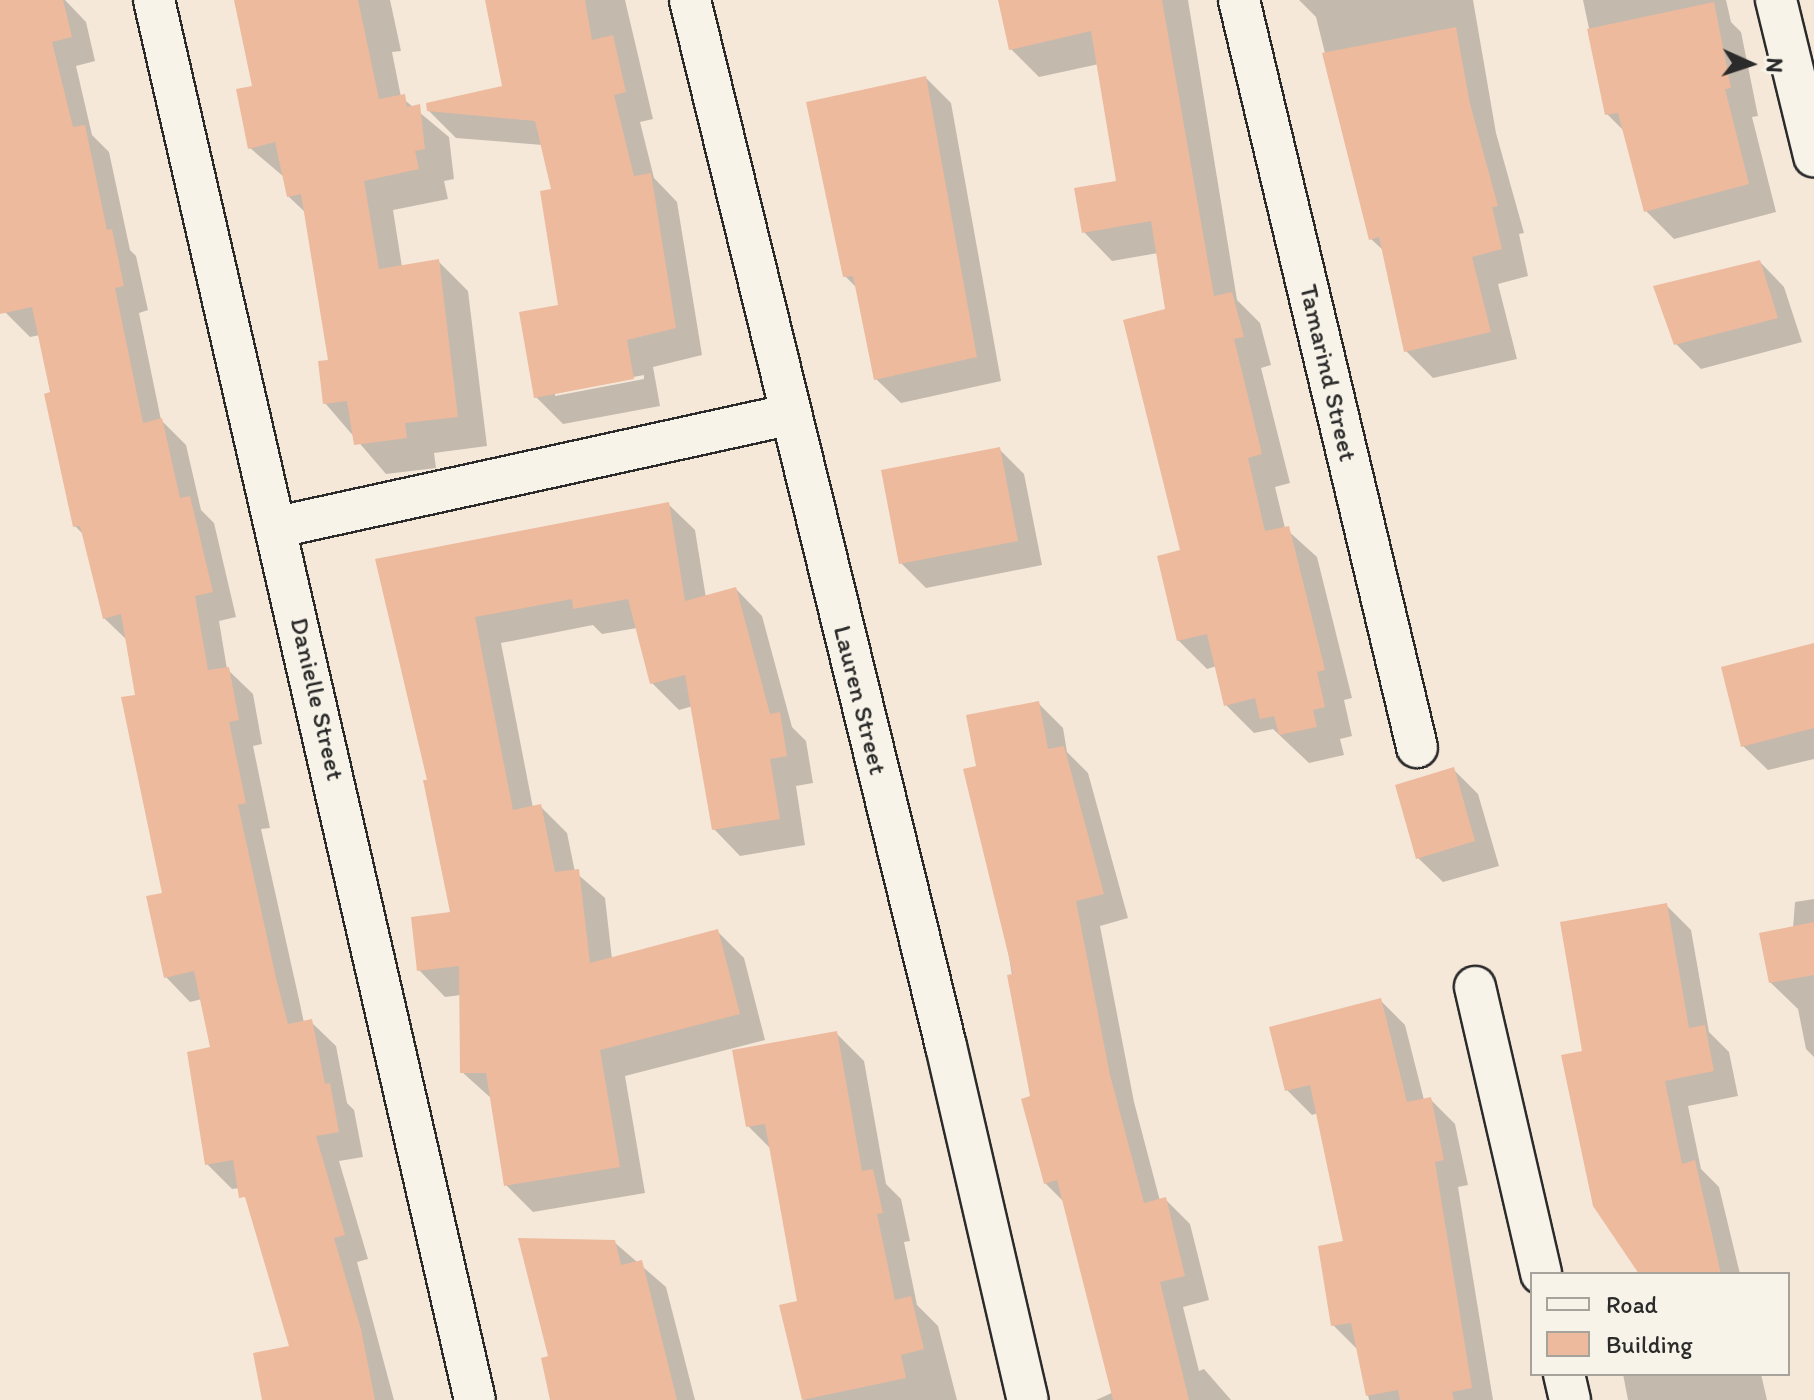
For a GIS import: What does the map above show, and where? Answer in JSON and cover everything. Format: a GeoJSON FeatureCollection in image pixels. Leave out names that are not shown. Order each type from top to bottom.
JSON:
{"type":"FeatureCollection","features":[{"type":"Feature","properties":{"kind":"street","name":"Danielle Street"},"geometry":{"type":"LineString","coordinates":[[154,0],[278,527],[475,1400]]}},
{"type":"Feature","properties":{"kind":"street","name":"Lauren Street"},"geometry":{"type":"LineString","coordinates":[[690,0],[788,415],[946,1046],[1028,1400]]}},
{"type":"Feature","properties":{"kind":"street","name":"Tamarind Street"},"geometry":{"type":"LineString","coordinates":[[1239,0],[1417,747]]}},
{"type":"Feature","properties":{"kind":"street"},"geometry":{"type":"LineString","coordinates":[[1776,0],[1814,156]]}},
{"type":"Feature","properties":{"kind":"street"},"geometry":{"type":"LineString","coordinates":[[278,527],[788,415]]}},
{"type":"Feature","properties":{"kind":"street"},"geometry":{"type":"LineString","coordinates":[[1475,987],[1541,1272]]}},
{"type":"Feature","properties":{"kind":"street"},"geometry":{"type":"LineString","coordinates":[[1564,1376],[1570,1400]]}},
{"type":"Feature","properties":{"kind":"building"},"geometry":{"type":"Polygon","coordinates":[[[0,0],[63,0],[72,37],[52,42],[73,127],[85,125],[107,230],[112,229],[124,286],[115,288],[143,423],[162,418],[180,498],[190,496],[213,592],[195,596],[208,670],[229,667],[239,720],[229,722],[246,803],[238,805],[276,978],[288,1024],[312,1019],[325,1084],[330,1083],[339,1132],[316,1136],[345,1235],[334,1238],[361,1329],[375,1400],[262,1400],[253,1353],[289,1346],[245,1197],[239,1198],[233,1160],[205,1165],[187,1052],[210,1047],[194,971],[164,978],[146,896],[162,893],[121,697],[135,695],[121,614],[103,619],[80,526],[73,527],[44,394],[50,392],[32,307],[0,314],[0,0]]]}},
{"type":"Feature","properties":{"kind":"building"},"geometry":{"type":"Polygon","coordinates":[[[234,0],[358,0],[379,99],[405,94],[407,107],[420,104],[425,149],[415,151],[419,169],[364,181],[379,269],[439,259],[458,417],[405,423],[407,438],[354,445],[347,401],[323,404],[318,361],[328,360],[301,194],[287,197],[275,142],[248,149],[236,89],[252,86],[234,0]]]}},
{"type":"Feature","properties":{"kind":"building"},"geometry":{"type":"Polygon","coordinates":[[[485,0],[585,0],[592,40],[613,35],[626,92],[614,95],[634,176],[651,173],[676,328],[627,340],[634,379],[534,398],[519,312],[558,305],[540,191],[551,189],[535,121],[427,111],[426,103],[502,86],[485,0]]]}},
{"type":"Feature","properties":{"kind":"building"},"geometry":{"type":"Polygon","coordinates":[[[998,0],[1162,0],[1214,296],[1232,292],[1244,337],[1234,339],[1262,454],[1248,458],[1265,531],[1289,526],[1325,670],[1317,672],[1325,707],[1313,710],[1317,727],[1279,735],[1274,716],[1260,719],[1255,698],[1224,706],[1207,634],[1177,641],[1157,556],[1180,550],[1123,320],[1165,309],[1151,221],[1082,233],[1074,188],[1116,181],[1091,31],[1009,50],[998,0]]]}},
{"type":"Feature","properties":{"kind":"building"},"geometry":{"type":"Polygon","coordinates":[[[1714,2],[1731,88],[1725,89],[1749,184],[1644,212],[1618,113],[1605,115],[1587,29],[1714,2]]]}},
{"type":"Feature","properties":{"kind":"building"},"geometry":{"type":"Polygon","coordinates":[[[1456,27],[1470,104],[1498,206],[1492,207],[1502,249],[1472,257],[1491,332],[1404,352],[1379,237],[1369,240],[1322,53],[1456,27]]]}},
{"type":"Feature","properties":{"kind":"building"},"geometry":{"type":"Polygon","coordinates":[[[926,76],[977,357],[874,380],[853,276],[843,277],[806,102],[926,76]]]}},
{"type":"Feature","properties":{"kind":"building"},"geometry":{"type":"Polygon","coordinates":[[[1760,260],[1778,318],[1674,345],[1653,286],[1760,260]]]}},
{"type":"Feature","properties":{"kind":"building"},"geometry":{"type":"Polygon","coordinates":[[[1000,447],[1018,541],[899,564],[881,470],[1000,447]]]}},
{"type":"Feature","properties":{"kind":"building"},"geometry":{"type":"Polygon","coordinates":[[[669,502],[685,601],[736,587],[770,714],[780,712],[787,756],[770,759],[780,819],[712,830],[685,675],[650,684],[628,599],[573,609],[572,599],[475,617],[513,810],[541,804],[555,872],[579,869],[590,963],[718,929],[740,1014],[600,1050],[620,1167],[504,1186],[486,1073],[460,1073],[459,966],[417,971],[411,917],[450,912],[423,780],[427,780],[375,559],[669,502]]]}},
{"type":"Feature","properties":{"kind":"building"},"geometry":{"type":"Polygon","coordinates":[[[1814,643],[1814,728],[1741,747],[1721,667],[1814,643]]]}},
{"type":"Feature","properties":{"kind":"building"},"geometry":{"type":"Polygon","coordinates":[[[1039,701],[1048,749],[1064,746],[1104,894],[1076,901],[1110,1075],[1144,1203],[1166,1197],[1185,1276],[1160,1282],[1189,1400],[1113,1400],[1057,1180],[1044,1184],[1021,1099],[1030,1096],[1007,975],[1013,974],[963,769],[976,766],[966,715],[1039,701]]]}},
{"type":"Feature","properties":{"kind":"building"},"geometry":{"type":"Polygon","coordinates":[[[1454,767],[1475,841],[1416,859],[1395,785],[1454,767]]]}},
{"type":"Feature","properties":{"kind":"building"},"geometry":{"type":"Polygon","coordinates":[[[1667,903],[1689,1028],[1705,1025],[1714,1071],[1665,1081],[1682,1164],[1695,1160],[1721,1272],[1638,1272],[1593,1206],[1561,1055],[1582,1051],[1560,922],[1667,903]]]}},
{"type":"Feature","properties":{"kind":"building"},"geometry":{"type":"Polygon","coordinates":[[[1814,922],[1814,975],[1769,983],[1759,933],[1814,922]]]}},
{"type":"Feature","properties":{"kind":"building"},"geometry":{"type":"Polygon","coordinates":[[[1381,998],[1407,1102],[1431,1097],[1444,1160],[1435,1162],[1472,1388],[1452,1392],[1454,1400],[1400,1400],[1398,1390],[1366,1396],[1351,1323],[1331,1326],[1318,1246],[1343,1241],[1310,1085],[1285,1091],[1269,1027],[1381,998]]]}},
{"type":"Feature","properties":{"kind":"building"},"geometry":{"type":"Polygon","coordinates":[[[837,1031],[862,1171],[873,1169],[883,1213],[877,1214],[895,1300],[911,1296],[924,1349],[901,1355],[906,1378],[802,1400],[779,1305],[797,1301],[765,1124],[746,1127],[732,1050],[837,1031]]]}},
{"type":"Feature","properties":{"kind":"building"},"geometry":{"type":"Polygon","coordinates":[[[518,1238],[615,1240],[621,1265],[642,1260],[677,1400],[550,1400],[541,1358],[548,1356],[518,1238]]]}}]}
